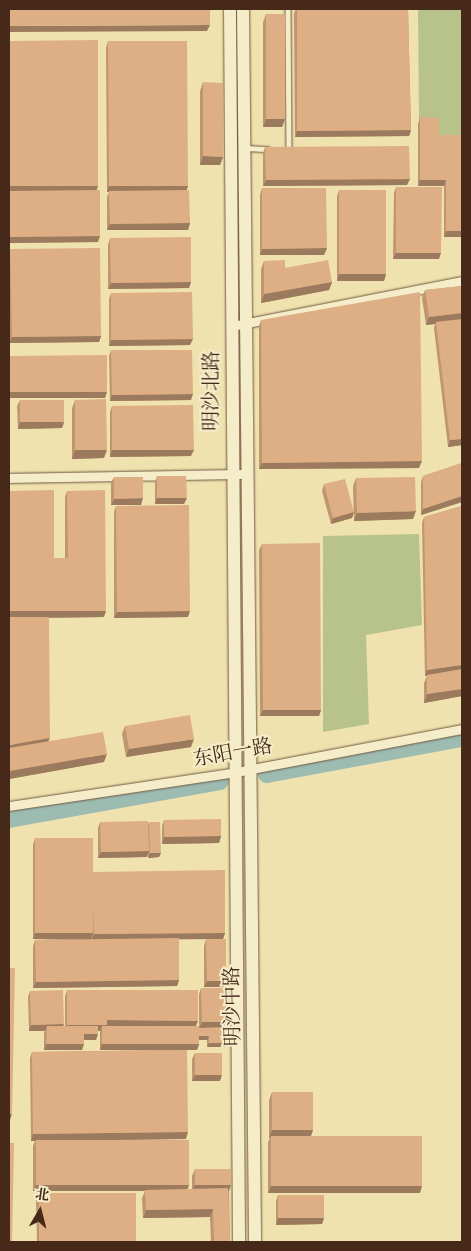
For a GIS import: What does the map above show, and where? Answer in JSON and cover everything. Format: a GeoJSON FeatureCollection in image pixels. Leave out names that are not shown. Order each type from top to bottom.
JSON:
{"type":"FeatureCollection","features":[{"type":"Feature","properties":{"kind":"street","name":"明沙北路"},"geometry":{"type":"LineString","coordinates":[[230,9],[236,772]]}},
{"type":"Feature","properties":{"kind":"street","name":"明沙北路"},"geometry":{"type":"LineString","coordinates":[[243,9],[250,770]]}},
{"type":"Feature","properties":{"kind":"street"},"geometry":{"type":"LineString","coordinates":[[232,326],[462,281]]}},
{"type":"Feature","properties":{"kind":"street"},"geometry":{"type":"LineString","coordinates":[[9,478],[248,474]]}},
{"type":"Feature","properties":{"kind":"street","name":"东阳一路"},"geometry":{"type":"LineString","coordinates":[[9,806],[250,770],[462,729]]}},
{"type":"Feature","properties":{"kind":"street","name":"明沙中路"},"geometry":{"type":"LineString","coordinates":[[250,770],[255,1242]]}},
{"type":"Feature","properties":{"kind":"street","name":"明沙中路"},"geometry":{"type":"LineString","coordinates":[[236,772],[239,1242]]}},
{"type":"Feature","properties":{"kind":"lane"},"geometry":{"type":"LineString","coordinates":[[288,9],[289,149]]}},
{"type":"Feature","properties":{"kind":"lane"},"geometry":{"type":"LineString","coordinates":[[243,148],[298,149]]}},
{"type":"Feature","properties":{"kind":"green space"},"geometry":{"type":"Polygon","coordinates":[[[418,9],[462,9],[462,141],[438,141],[438,122],[419,122],[418,9]]]}},
{"type":"Feature","properties":{"kind":"green space"},"geometry":{"type":"Polygon","coordinates":[[[419,534],[422,625],[366,635],[369,724],[323,732],[323,536],[419,534]]]}},
{"type":"Feature","properties":{"kind":"building"},"geometry":{"type":"Polygon","coordinates":[[[9,9],[210,9],[210,25],[9,26],[9,9]]]}},
{"type":"Feature","properties":{"kind":"building"},"geometry":{"type":"Polygon","coordinates":[[[297,9],[408,9],[411,130],[297,131],[297,9]]]}},
{"type":"Feature","properties":{"kind":"building"},"geometry":{"type":"Polygon","coordinates":[[[266,14],[285,14],[285,119],[266,119],[266,14]]]}},
{"type":"Feature","properties":{"kind":"building"},"geometry":{"type":"Polygon","coordinates":[[[98,40],[98,186],[10,186],[10,41],[98,40]]]}},
{"type":"Feature","properties":{"kind":"building"},"geometry":{"type":"Polygon","coordinates":[[[108,41],[187,41],[188,186],[109,186],[108,41]]]}},
{"type":"Feature","properties":{"kind":"building"},"geometry":{"type":"Polygon","coordinates":[[[203,82],[223,83],[223,157],[203,156],[203,82]]]}},
{"type":"Feature","properties":{"kind":"building"},"geometry":{"type":"Polygon","coordinates":[[[420,117],[439,118],[439,135],[462,135],[462,231],[446,231],[446,180],[420,180],[420,117]]]}},
{"type":"Feature","properties":{"kind":"building"},"geometry":{"type":"Polygon","coordinates":[[[409,146],[410,179],[266,180],[265,147],[409,146]]]}},
{"type":"Feature","properties":{"kind":"building"},"geometry":{"type":"Polygon","coordinates":[[[396,187],[442,187],[441,253],[396,253],[396,187]]]}},
{"type":"Feature","properties":{"kind":"building"},"geometry":{"type":"Polygon","coordinates":[[[262,188],[326,188],[327,248],[262,249],[262,188]]]}},
{"type":"Feature","properties":{"kind":"building"},"geometry":{"type":"Polygon","coordinates":[[[100,190],[100,236],[9,237],[9,191],[100,190]]]}},
{"type":"Feature","properties":{"kind":"building"},"geometry":{"type":"Polygon","coordinates":[[[189,190],[190,223],[110,224],[109,191],[189,190]]]}},
{"type":"Feature","properties":{"kind":"building"},"geometry":{"type":"Polygon","coordinates":[[[339,190],[386,190],[386,274],[339,274],[339,190]]]}},
{"type":"Feature","properties":{"kind":"building"},"geometry":{"type":"Polygon","coordinates":[[[191,237],[191,282],[111,283],[110,238],[191,237]]]}},
{"type":"Feature","properties":{"kind":"building"},"geometry":{"type":"Polygon","coordinates":[[[100,248],[101,336],[12,337],[10,249],[100,248]]]}},
{"type":"Feature","properties":{"kind":"building"},"geometry":{"type":"Polygon","coordinates":[[[285,260],[285,268],[328,260],[332,282],[264,294],[264,261],[285,260]]]}},
{"type":"Feature","properties":{"kind":"building"},"geometry":{"type":"Polygon","coordinates":[[[462,286],[462,313],[429,317],[425,290],[462,286]]]}},
{"type":"Feature","properties":{"kind":"building"},"geometry":{"type":"Polygon","coordinates":[[[192,292],[193,339],[111,340],[111,293],[192,292]]]}},
{"type":"Feature","properties":{"kind":"building"},"geometry":{"type":"Polygon","coordinates":[[[420,292],[422,461],[262,463],[261,320],[420,292]]]}},
{"type":"Feature","properties":{"kind":"building"},"geometry":{"type":"Polygon","coordinates":[[[462,319],[462,439],[450,440],[436,322],[462,319]]]}},
{"type":"Feature","properties":{"kind":"building"},"geometry":{"type":"Polygon","coordinates":[[[111,350],[192,350],[193,394],[112,395],[111,350]]]}},
{"type":"Feature","properties":{"kind":"building"},"geometry":{"type":"Polygon","coordinates":[[[107,355],[107,392],[9,392],[9,356],[107,355]]]}},
{"type":"Feature","properties":{"kind":"building"},"geometry":{"type":"Polygon","coordinates":[[[106,399],[107,450],[75,450],[75,400],[106,399]]]}},
{"type":"Feature","properties":{"kind":"building"},"geometry":{"type":"Polygon","coordinates":[[[20,400],[64,400],[64,422],[20,422],[20,400]]]}},
{"type":"Feature","properties":{"kind":"building"},"geometry":{"type":"Polygon","coordinates":[[[193,405],[194,450],[112,450],[112,406],[193,405]]]}},
{"type":"Feature","properties":{"kind":"building"},"geometry":{"type":"Polygon","coordinates":[[[462,463],[462,496],[423,509],[423,476],[462,463]]]}},
{"type":"Feature","properties":{"kind":"building"},"geometry":{"type":"Polygon","coordinates":[[[157,476],[186,476],[187,498],[157,498],[157,476]]]}},
{"type":"Feature","properties":{"kind":"building"},"geometry":{"type":"Polygon","coordinates":[[[114,477],[143,477],[143,498],[114,499],[114,477]]]}},
{"type":"Feature","properties":{"kind":"building"},"geometry":{"type":"Polygon","coordinates":[[[415,477],[416,511],[357,513],[356,478],[415,477]]]}},
{"type":"Feature","properties":{"kind":"building"},"geometry":{"type":"Polygon","coordinates":[[[345,479],[354,512],[333,518],[324,484],[345,479]]]}},
{"type":"Feature","properties":{"kind":"building"},"geometry":{"type":"Polygon","coordinates":[[[54,490],[54,558],[68,558],[67,491],[105,490],[106,611],[9,611],[9,491],[54,490]]]}},
{"type":"Feature","properties":{"kind":"building"},"geometry":{"type":"Polygon","coordinates":[[[189,505],[190,611],[117,612],[116,506],[189,505]]]}},
{"type":"Feature","properties":{"kind":"building"},"geometry":{"type":"Polygon","coordinates":[[[462,506],[462,665],[427,670],[424,517],[462,506]]]}},
{"type":"Feature","properties":{"kind":"building"},"geometry":{"type":"Polygon","coordinates":[[[320,543],[321,710],[263,710],[262,544],[320,543]]]}},
{"type":"Feature","properties":{"kind":"building"},"geometry":{"type":"Polygon","coordinates":[[[9,617],[49,617],[50,738],[9,745],[9,617]]]}},
{"type":"Feature","properties":{"kind":"building"},"geometry":{"type":"Polygon","coordinates":[[[462,669],[462,689],[427,694],[427,675],[462,669]]]}},
{"type":"Feature","properties":{"kind":"building"},"geometry":{"type":"Polygon","coordinates":[[[190,715],[194,739],[129,749],[125,726],[190,715]]]}},
{"type":"Feature","properties":{"kind":"building"},"geometry":{"type":"Polygon","coordinates":[[[103,732],[107,754],[9,771],[9,748],[103,732]]]}},
{"type":"Feature","properties":{"kind":"building"},"geometry":{"type":"Polygon","coordinates":[[[221,819],[221,836],[164,837],[164,820],[221,819]]]}},
{"type":"Feature","properties":{"kind":"building"},"geometry":{"type":"Polygon","coordinates":[[[148,821],[149,851],[101,852],[100,822],[148,821]]]}},
{"type":"Feature","properties":{"kind":"building"},"geometry":{"type":"Polygon","coordinates":[[[149,822],[160,822],[161,853],[150,853],[149,822]]]}},
{"type":"Feature","properties":{"kind":"building"},"geometry":{"type":"Polygon","coordinates":[[[35,838],[93,838],[93,872],[225,870],[225,933],[94,934],[93,908],[93,933],[35,933],[35,838]]]}},
{"type":"Feature","properties":{"kind":"building"},"geometry":{"type":"Polygon","coordinates":[[[179,938],[179,980],[36,982],[35,940],[179,938]]]}},
{"type":"Feature","properties":{"kind":"building"},"geometry":{"type":"Polygon","coordinates":[[[206,939],[226,939],[226,981],[207,981],[206,939]]]}},
{"type":"Feature","properties":{"kind":"building"},"geometry":{"type":"Polygon","coordinates":[[[9,968],[15,968],[12,1114],[9,1114],[9,968]]]}},
{"type":"Feature","properties":{"kind":"building"},"geometry":{"type":"Polygon","coordinates":[[[201,988],[226,988],[226,1022],[202,1022],[201,988]]]}},
{"type":"Feature","properties":{"kind":"building"},"geometry":{"type":"Polygon","coordinates":[[[63,990],[64,1024],[31,1025],[30,991],[63,990]]]}},
{"type":"Feature","properties":{"kind":"building"},"geometry":{"type":"Polygon","coordinates":[[[67,990],[198,990],[198,1021],[107,1020],[107,1025],[67,1025],[67,990]]]}},
{"type":"Feature","properties":{"kind":"building"},"geometry":{"type":"Polygon","coordinates":[[[47,1026],[98,1026],[98,1034],[84,1034],[84,1044],[46,1044],[47,1026]]]}},
{"type":"Feature","properties":{"kind":"building"},"geometry":{"type":"Polygon","coordinates":[[[102,1026],[199,1026],[199,1044],[102,1044],[102,1026]]]}},
{"type":"Feature","properties":{"kind":"building"},"geometry":{"type":"Polygon","coordinates":[[[227,1027],[227,1043],[209,1043],[209,1036],[199,1036],[199,1028],[227,1027]]]}},
{"type":"Feature","properties":{"kind":"building"},"geometry":{"type":"Polygon","coordinates":[[[187,1050],[188,1132],[33,1134],[32,1052],[187,1050]]]}},
{"type":"Feature","properties":{"kind":"building"},"geometry":{"type":"Polygon","coordinates":[[[195,1053],[222,1053],[222,1075],[195,1075],[195,1053]]]}},
{"type":"Feature","properties":{"kind":"building"},"geometry":{"type":"Polygon","coordinates":[[[272,1092],[313,1092],[313,1130],[272,1130],[272,1092]]]}},
{"type":"Feature","properties":{"kind":"building"},"geometry":{"type":"Polygon","coordinates":[[[271,1136],[422,1136],[422,1186],[271,1186],[271,1136]]]}},
{"type":"Feature","properties":{"kind":"building"},"geometry":{"type":"Polygon","coordinates":[[[36,1140],[189,1140],[189,1185],[36,1185],[36,1140]]]}},
{"type":"Feature","properties":{"kind":"building"},"geometry":{"type":"Polygon","coordinates":[[[9,1143],[14,1143],[12,1242],[9,1242],[9,1143]]]}},
{"type":"Feature","properties":{"kind":"building"},"geometry":{"type":"Polygon","coordinates":[[[195,1169],[231,1169],[231,1185],[195,1185],[195,1169]]]}},
{"type":"Feature","properties":{"kind":"building"},"geometry":{"type":"Polygon","coordinates":[[[228,1188],[230,1242],[214,1242],[213,1209],[146,1210],[145,1190],[228,1188]]]}},
{"type":"Feature","properties":{"kind":"building"},"geometry":{"type":"Polygon","coordinates":[[[39,1193],[136,1193],[136,1242],[39,1242],[39,1193]]]}},
{"type":"Feature","properties":{"kind":"building"},"geometry":{"type":"Polygon","coordinates":[[[278,1195],[324,1195],[324,1218],[278,1218],[278,1195]]]}},
{"type":"Feature","properties":{"kind":"waterway"},"geometry":{"type":"LineString","coordinates":[[267,774],[462,738]]}},
{"type":"Feature","properties":{"kind":"waterway"},"geometry":{"type":"LineString","coordinates":[[9,819],[220,781]]}}]}
